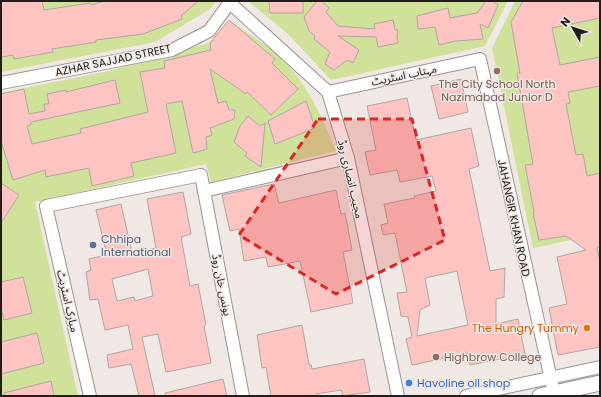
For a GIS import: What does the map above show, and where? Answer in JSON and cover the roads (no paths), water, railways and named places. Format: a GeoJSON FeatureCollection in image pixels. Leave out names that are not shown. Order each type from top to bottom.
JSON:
{"type":"FeatureCollection","features":[{"type":"Feature","properties":{"kind":"main road"},"geometry":{"type":"LineString","coordinates":[[547,395],[600,383]]}},
{"type":"Feature","properties":{"kind":"street","name":"AZHAR SAJJAD STREET"},"geometry":{"type":"LineString","coordinates":[[1,83],[172,50],[209,31],[230,2]]}},
{"type":"Feature","properties":{"kind":"street"},"geometry":{"type":"LineString","coordinates":[[230,2],[328,92]]}},
{"type":"Feature","properties":{"kind":"street","name":"مہتاب اسٹریٹ"},"geometry":{"type":"LineString","coordinates":[[328,92],[480,59]]}},
{"type":"Feature","properties":{"kind":"street","name":"JAHANGIR KHAN ROAD"},"geometry":{"type":"LineString","coordinates":[[480,59],[549,378],[547,395]]}},
{"type":"Feature","properties":{"kind":"street","name":"مجیب انصاری روڈ"},"geometry":{"type":"LineString","coordinates":[[328,92],[348,158],[398,396]]}},
{"type":"Feature","properties":{"kind":"street"},"geometry":{"type":"LineString","coordinates":[[204,191],[348,158]]}},
{"type":"Feature","properties":{"kind":"street","name":"یونس خان روڈ"},"geometry":{"type":"LineString","coordinates":[[46,206],[201,175],[243,396]]}},
{"type":"Feature","properties":{"kind":"street","name":"مبارک اسٹریٹ"},"geometry":{"type":"LineString","coordinates":[[46,206],[90,396]]}},
{"type":"Feature","properties":{"kind":"street"},"geometry":{"type":"LineString","coordinates":[[466,396],[600,367]]}},
{"type":"Feature","properties":{"kind":"place","name":"The City School North Nazimabad Junior D"},"geometry":{"type":"Point","coordinates":[497,71]}},
{"type":"Feature","properties":{"kind":"place","name":"Chhipa International"},"geometry":{"type":"Point","coordinates":[93,245]}},
{"type":"Feature","properties":{"kind":"place","name":"The Hungry Tummy"},"geometry":{"type":"Point","coordinates":[587,328]}},
{"type":"Feature","properties":{"kind":"place","name":"Highbrow College"},"geometry":{"type":"Point","coordinates":[436,357]}},
{"type":"Feature","properties":{"kind":"place","name":"Havoline oil shop"},"geometry":{"type":"Point","coordinates":[409,383]}}]}
